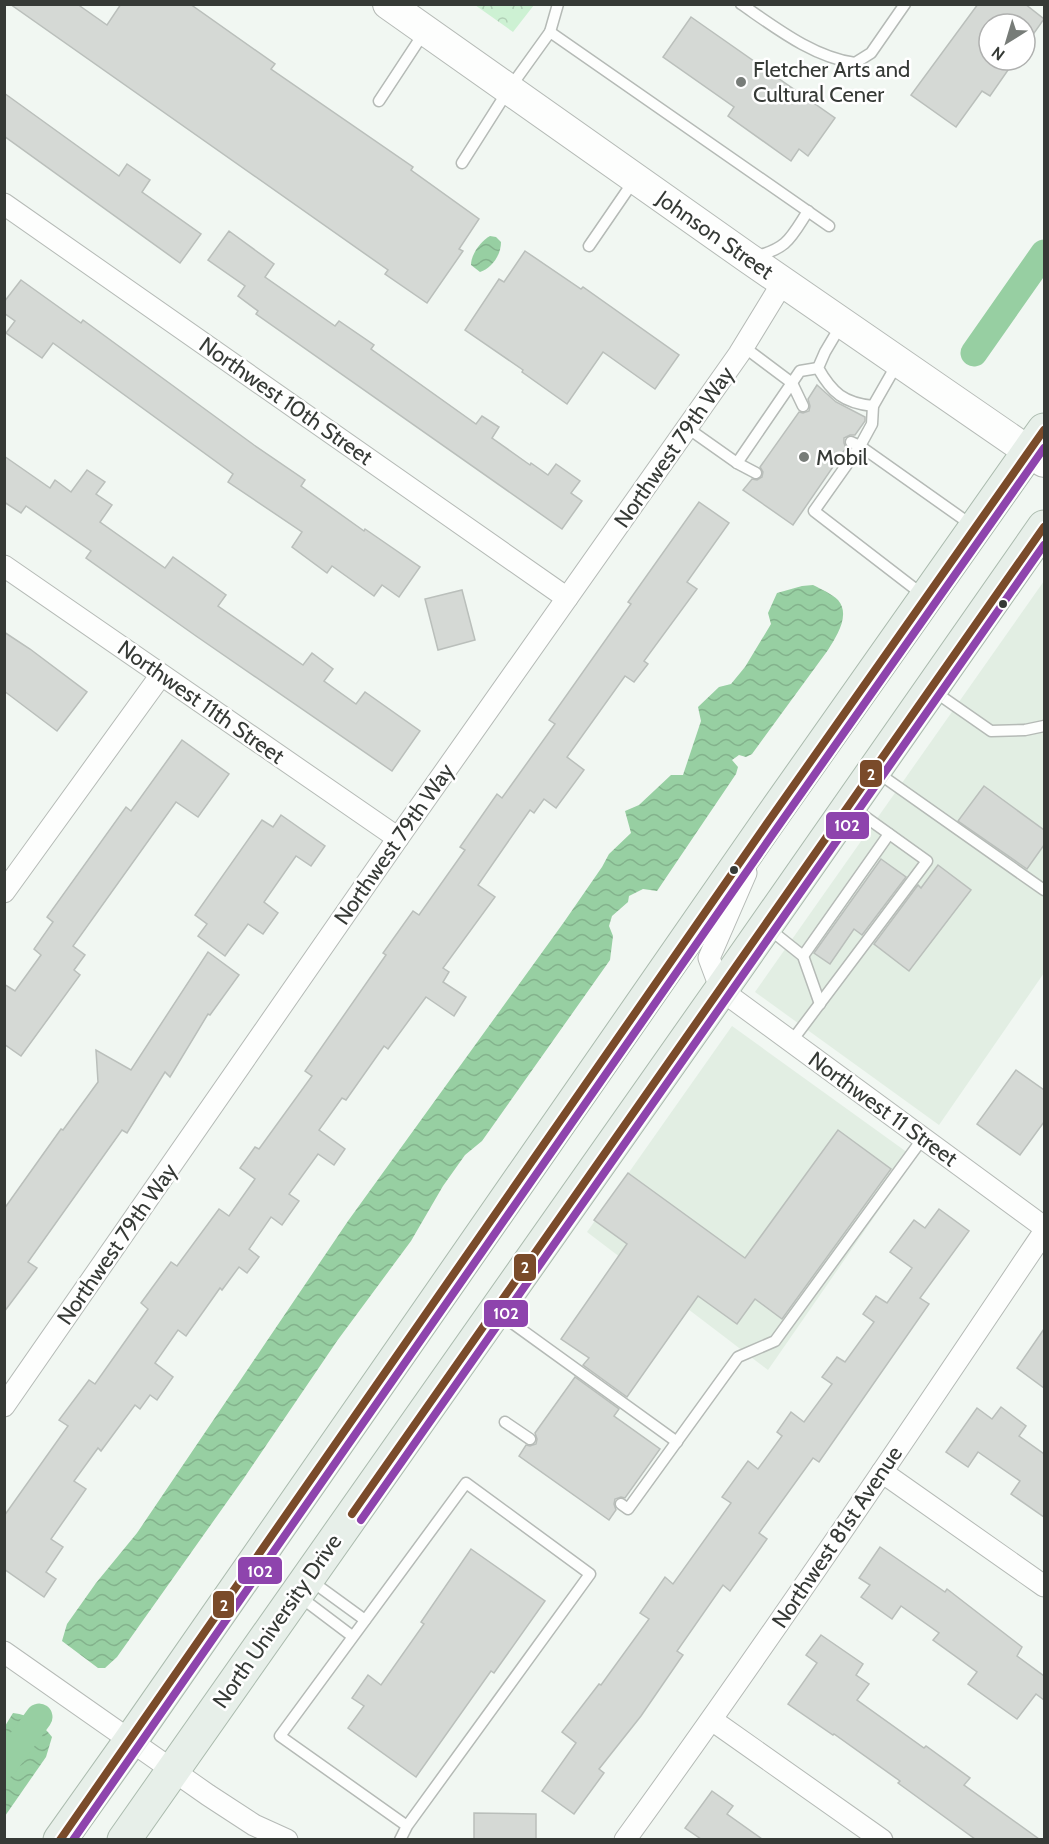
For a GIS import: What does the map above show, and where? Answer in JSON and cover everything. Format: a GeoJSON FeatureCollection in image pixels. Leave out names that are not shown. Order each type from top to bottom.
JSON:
{"type":"FeatureCollection","features":[{"type":"Feature","properties":{"kind":"main road"},"geometry":{"type":"LineString","coordinates":[[60,1839],[768,822],[976,528],[1039,448]]}},
{"type":"Feature","properties":{"kind":"main road","name":"North University Drive"},"geometry":{"type":"LineString","coordinates":[[124,1839],[722,990],[1044,527]]}},
{"type":"Feature","properties":{"kind":"street","name":"Johnson Street"},"geometry":{"type":"LineString","coordinates":[[388,4],[842,324],[898,362],[1039,448]]}},
{"type":"Feature","properties":{"kind":"street","name":"Northwest 10th Street"},"geometry":{"type":"LineString","coordinates":[[4,204],[567,598]]}},
{"type":"Feature","properties":{"kind":"street","name":"Northwest 79th Way"},"geometry":{"type":"LineString","coordinates":[[4,1406],[398,838],[744,347],[783,282]]}},
{"type":"Feature","properties":{"kind":"street","name":"Northwest 11th Street"},"geometry":{"type":"LineString","coordinates":[[4,566],[398,838]]}},
{"type":"Feature","properties":{"kind":"street"},"geometry":{"type":"LineString","coordinates":[[4,892],[160,675]]}},
{"type":"Feature","properties":{"kind":"street"},"geometry":{"type":"LineString","coordinates":[[722,990],[709,958],[768,822]]}},
{"type":"Feature","properties":{"kind":"street","name":"Northwest 11 Street"},"geometry":{"type":"LineString","coordinates":[[722,990],[1044,1227]]}},
{"type":"Feature","properties":{"kind":"street","name":"Northwest 81st Avenue"},"geometry":{"type":"LineString","coordinates":[[625,1839],[712,1720],[1044,1232]]}},
{"type":"Feature","properties":{"kind":"street"},"geometry":{"type":"LineString","coordinates":[[882,1472],[1044,1586]]}},
{"type":"Feature","properties":{"kind":"street"},"geometry":{"type":"LineString","coordinates":[[4,1652],[131,1740],[171,1771],[254,1825],[287,1839]]}},
{"type":"Feature","properties":{"kind":"street"},"geometry":{"type":"LineString","coordinates":[[712,1720],[882,1839]]}},
{"type":"Feature","properties":{"kind":"lane"},"geometry":{"type":"LineString","coordinates":[[462,163],[508,89],[550,32],[558,4]]}},
{"type":"Feature","properties":{"kind":"lane"},"geometry":{"type":"LineString","coordinates":[[741,4],[783,33],[834,60],[855,63],[871,53],[904,4]]}},
{"type":"Feature","properties":{"kind":"lane"},"geometry":{"type":"LineString","coordinates":[[379,101],[425,31]]}},
{"type":"Feature","properties":{"kind":"lane"},"geometry":{"type":"LineString","coordinates":[[550,32],[829,226]]}},
{"type":"Feature","properties":{"kind":"lane"},"geometry":{"type":"LineString","coordinates":[[589,246],[635,179]]}},
{"type":"Feature","properties":{"kind":"lane"},"geometry":{"type":"LineString","coordinates":[[748,258],[776,251],[790,239],[808,211]]}},
{"type":"Feature","properties":{"kind":"lane"},"geometry":{"type":"LineString","coordinates":[[842,324],[825,352],[819,368],[829,387],[837,394],[849,401],[873,406]]}},
{"type":"Feature","properties":{"kind":"lane"},"geometry":{"type":"LineString","coordinates":[[744,347],[792,383],[803,406]]}},
{"type":"Feature","properties":{"kind":"lane"},"geometry":{"type":"LineString","coordinates":[[898,362],[873,406],[872,424],[855,444],[810,509],[926,598]]}},
{"type":"Feature","properties":{"kind":"lane"},"geometry":{"type":"LineString","coordinates":[[737,463],[800,370],[819,368]]}},
{"type":"Feature","properties":{"kind":"lane"},"geometry":{"type":"LineString","coordinates":[[686,427],[737,463],[756,473]]}},
{"type":"Feature","properties":{"kind":"lane"},"geometry":{"type":"LineString","coordinates":[[855,444],[976,528]]}},
{"type":"Feature","properties":{"kind":"lane"},"geometry":{"type":"LineString","coordinates":[[932,689],[991,731],[1026,730],[1044,726]]}},
{"type":"Feature","properties":{"kind":"lane"},"geometry":{"type":"LineString","coordinates":[[875,770],[1044,890]]}},
{"type":"Feature","properties":{"kind":"lane"},"geometry":{"type":"LineString","coordinates":[[791,1042],[927,861],[850,806]]}},
{"type":"Feature","properties":{"kind":"lane"},"geometry":{"type":"LineString","coordinates":[[803,956],[890,834]]}},
{"type":"Feature","properties":{"kind":"lane"},"geometry":{"type":"LineString","coordinates":[[766,927],[803,956],[820,1004]]}},
{"type":"Feature","properties":{"kind":"lane"},"geometry":{"type":"LineString","coordinates":[[621,1504],[628,1509],[738,1357],[775,1341],[923,1138]]}},
{"type":"Feature","properties":{"kind":"lane"},"geometry":{"type":"LineString","coordinates":[[496,1311],[677,1442]]}},
{"type":"Feature","properties":{"kind":"lane"},"geometry":{"type":"LineString","coordinates":[[505,1422],[530,1439]]}},
{"type":"Feature","properties":{"kind":"lane"},"geometry":{"type":"LineString","coordinates":[[400,1839],[406,1826],[590,1575],[466,1483],[280,1736],[406,1826]]}},
{"type":"Feature","properties":{"kind":"lane"},"geometry":{"type":"LineString","coordinates":[[302,1586],[365,1620]]}},
{"type":"Feature","properties":{"kind":"lane"},"geometry":{"type":"LineString","coordinates":[[302,1586],[352,1636]]}},
{"type":"Feature","properties":{"kind":"shaded area"},"geometry":{"type":"Polygon","coordinates":[[[1044,581],[1044,973],[939,1125],[755,992],[1044,581]]]}},
{"type":"Feature","properties":{"kind":"shaded area"},"geometry":{"type":"Polygon","coordinates":[[[732,1026],[915,1158],[768,1370],[587,1232],[732,1026]]]}},
{"type":"Feature","properties":{"kind":"green space"},"geometry":{"type":"Polygon","coordinates":[[[475,5],[534,5],[513,32],[475,5]]]}},
{"type":"Feature","properties":{"kind":"water"},"geometry":{"type":"Polygon","coordinates":[[[490,236],[496,237],[501,242],[498,256],[492,264],[480,272],[471,265],[471,261],[477,248],[490,236]]]}},
{"type":"Feature","properties":{"kind":"water"},"geometry":{"type":"Polygon","coordinates":[[[813,585],[833,596],[842,606],[841,626],[828,650],[752,754],[746,757],[739,755],[732,760],[738,767],[736,774],[657,891],[643,889],[629,896],[628,902],[612,916],[609,926],[613,936],[610,960],[482,1141],[465,1155],[443,1186],[411,1241],[337,1341],[244,1478],[117,1657],[105,1668],[98,1668],[62,1641],[67,1624],[96,1583],[137,1533],[348,1221],[564,922],[609,854],[631,833],[625,811],[639,805],[671,775],[683,775],[701,721],[698,707],[719,687],[731,684],[745,667],[771,624],[768,613],[777,593],[813,585]]]}},
{"type":"Feature","properties":{"kind":"water"},"geometry":{"type":"Polygon","coordinates":[[[13,1713],[35,1720],[52,1737],[46,1757],[5,1816],[5,1726],[13,1713]]]}},
{"type":"Feature","properties":{"kind":"building"},"geometry":{"type":"Polygon","coordinates":[[[10,4],[77,4],[107,25],[121,4],[190,4],[275,64],[271,69],[413,167],[411,170],[479,219],[459,249],[463,251],[427,303],[385,274],[388,270],[10,4]]]}},
{"type":"Feature","properties":{"kind":"building"},"geometry":{"type":"Polygon","coordinates":[[[978,4],[1025,4],[1035,12],[977,12],[977,72],[1007,72],[990,96],[982,91],[956,127],[911,95],[978,4]]]}},
{"type":"Feature","properties":{"kind":"building"},"geometry":{"type":"Polygon","coordinates":[[[1037,13],[1044,19],[1037,29],[1037,13]]]}},
{"type":"Feature","properties":{"kind":"building","name":"Fletcher Arts and Cultural Cener"},"geometry":{"type":"Polygon","coordinates":[[[691,17],[835,118],[808,156],[799,149],[791,161],[728,116],[734,107],[663,57],[691,17]]]}},
{"type":"Feature","properties":{"kind":"building"},"geometry":{"type":"Polygon","coordinates":[[[4,93],[119,176],[127,164],[150,180],[142,192],[201,234],[180,263],[4,136],[4,93]]]}},
{"type":"Feature","properties":{"kind":"building"},"geometry":{"type":"Polygon","coordinates":[[[229,231],[274,264],[265,277],[335,326],[339,321],[374,345],[371,349],[476,424],[482,416],[499,427],[492,438],[530,465],[531,463],[548,475],[556,464],[580,481],[571,493],[582,501],[562,529],[256,314],[258,311],[238,296],[245,286],[208,260],[229,231]]]}},
{"type":"Feature","properties":{"kind":"building"},"geometry":{"type":"Polygon","coordinates":[[[525,251],[581,289],[583,287],[679,355],[655,389],[603,352],[567,404],[465,330],[499,279],[504,282],[525,251]]]}},
{"type":"Feature","properties":{"kind":"building"},"geometry":{"type":"Polygon","coordinates":[[[21,280],[81,323],[83,320],[305,480],[301,486],[420,567],[399,597],[382,585],[374,596],[332,566],[327,573],[292,547],[302,532],[228,482],[233,474],[53,343],[42,358],[6,333],[15,321],[4,313],[4,302],[21,280]]]}},
{"type":"Feature","properties":{"kind":"building","name":"Mobil"},"geometry":{"type":"Polygon","coordinates":[[[817,385],[836,402],[865,417],[865,421],[855,435],[844,438],[846,448],[793,525],[743,490],[752,479],[757,480],[762,477],[763,472],[760,467],[799,412],[809,411],[808,399],[817,385]]]}},
{"type":"Feature","properties":{"kind":"building"},"geometry":{"type":"Polygon","coordinates":[[[4,456],[50,488],[55,480],[71,492],[87,470],[105,482],[96,494],[112,505],[100,522],[165,568],[173,557],[226,595],[218,606],[303,665],[312,653],[333,669],[324,681],[356,704],[365,692],[420,731],[392,771],[86,558],[91,551],[26,506],[21,513],[4,502],[4,456]]]}},
{"type":"Feature","properties":{"kind":"building"},"geometry":{"type":"Polygon","coordinates":[[[699,502],[729,523],[687,582],[697,589],[644,661],[648,664],[634,682],[625,676],[567,757],[584,770],[556,808],[544,799],[534,813],[530,810],[478,885],[495,897],[443,968],[449,972],[443,982],[466,997],[454,1016],[426,997],[388,1049],[384,1046],[346,1100],[342,1098],[319,1130],[345,1149],[334,1165],[318,1154],[289,1194],[299,1201],[282,1225],[271,1217],[249,1249],[259,1257],[247,1273],[239,1267],[222,1290],[220,1288],[186,1336],[178,1330],[155,1363],[173,1377],[157,1400],[150,1395],[140,1409],[135,1405],[101,1451],[98,1448],[74,1481],[86,1489],[51,1539],[63,1547],[46,1572],[56,1579],[44,1597],[4,1569],[4,1516],[68,1426],[59,1420],[89,1380],[95,1384],[148,1309],[141,1303],[171,1262],[177,1266],[219,1209],[229,1216],[255,1179],[240,1168],[255,1147],[259,1149],[312,1076],[305,1071],[386,955],[383,953],[413,911],[419,915],[465,850],[460,847],[497,794],[502,798],[555,724],[549,720],[631,604],[628,602],[699,502]]]}},
{"type":"Feature","properties":{"kind":"building"},"geometry":{"type":"Polygon","coordinates":[[[462,590],[475,640],[438,650],[425,599],[462,590]]]}},
{"type":"Feature","properties":{"kind":"building"},"geometry":{"type":"Polygon","coordinates":[[[4,632],[87,692],[57,731],[4,691],[4,632]]]}},
{"type":"Feature","properties":{"kind":"building"},"geometry":{"type":"Polygon","coordinates":[[[182,740],[229,774],[198,817],[176,802],[73,946],[85,955],[74,970],[80,975],[21,1056],[4,1044],[4,984],[15,991],[41,955],[34,949],[53,922],[47,917],[126,807],[131,811],[182,740]]]}},
{"type":"Feature","properties":{"kind":"building"},"geometry":{"type":"Polygon","coordinates":[[[984,786],[1044,830],[1044,845],[1027,869],[958,821],[984,786]]]}},
{"type":"Feature","properties":{"kind":"building"},"geometry":{"type":"Polygon","coordinates":[[[281,815],[325,846],[311,866],[296,856],[264,902],[278,913],[263,934],[248,924],[225,956],[198,936],[207,924],[195,915],[262,820],[273,827],[281,815]]]}},
{"type":"Feature","properties":{"kind":"building"},"geometry":{"type":"Polygon","coordinates":[[[881,859],[906,877],[862,935],[854,929],[830,964],[814,953],[881,859]]]}},
{"type":"Feature","properties":{"kind":"building"},"geometry":{"type":"Polygon","coordinates":[[[938,865],[971,890],[909,971],[874,944],[918,885],[921,888],[938,865]]]}},
{"type":"Feature","properties":{"kind":"building"},"geometry":{"type":"Polygon","coordinates":[[[208,952],[239,975],[210,1015],[208,1014],[170,1077],[165,1072],[127,1133],[122,1130],[28,1262],[37,1268],[4,1312],[4,1209],[98,1082],[96,1050],[131,1070],[208,952]]]}},
{"type":"Feature","properties":{"kind":"building"},"geometry":{"type":"Polygon","coordinates":[[[1016,1070],[1044,1090],[1044,1122],[1020,1155],[977,1124],[1016,1070]]]}},
{"type":"Feature","properties":{"kind":"building"},"geometry":{"type":"Polygon","coordinates":[[[838,1130],[891,1169],[782,1319],[755,1299],[737,1324],[698,1296],[627,1397],[583,1365],[589,1358],[561,1339],[627,1244],[594,1220],[628,1173],[745,1258],[838,1130]]]}},
{"type":"Feature","properties":{"kind":"building"},"geometry":{"type":"Polygon","coordinates":[[[939,1209],[969,1231],[920,1298],[929,1304],[819,1462],[813,1458],[759,1533],[767,1539],[730,1591],[723,1585],[677,1651],[683,1655],[641,1716],[599,1769],[604,1773],[574,1814],[542,1791],[576,1743],[562,1732],[599,1684],[601,1685],[649,1619],[640,1613],[665,1577],[673,1584],[731,1503],[722,1497],[748,1461],[758,1469],[782,1436],[777,1432],[791,1412],[804,1422],[832,1384],[822,1377],[837,1357],[845,1362],[874,1322],[863,1314],[876,1296],[887,1303],[912,1268],[890,1252],[914,1220],[925,1228],[939,1209]]]}},
{"type":"Feature","properties":{"kind":"building"},"geometry":{"type":"Polygon","coordinates":[[[1044,1329],[1044,1388],[1017,1368],[1044,1329]]]}},
{"type":"Feature","properties":{"kind":"building"},"geometry":{"type":"Polygon","coordinates":[[[575,1377],[619,1409],[614,1416],[660,1449],[625,1498],[615,1499],[616,1510],[609,1520],[519,1456],[526,1445],[536,1444],[535,1433],[575,1377]]]}},
{"type":"Feature","properties":{"kind":"building"},"geometry":{"type":"Polygon","coordinates":[[[1001,1407],[1026,1426],[1019,1436],[1044,1454],[1044,1517],[1011,1494],[1020,1481],[978,1452],[968,1467],[946,1452],[977,1408],[992,1419],[1001,1407]]]}},
{"type":"Feature","properties":{"kind":"building"},"geometry":{"type":"Polygon","coordinates":[[[880,1547],[945,1592],[947,1589],[1022,1647],[1017,1656],[1044,1676],[1044,1700],[1036,1694],[1017,1719],[968,1684],[977,1672],[933,1640],[939,1633],[901,1606],[892,1619],[861,1597],[870,1585],[859,1578],[880,1547]]]}},
{"type":"Feature","properties":{"kind":"building"},"geometry":{"type":"Polygon","coordinates":[[[471,1549],[545,1601],[494,1673],[491,1671],[416,1777],[348,1728],[364,1706],[352,1698],[368,1675],[381,1685],[424,1624],[421,1622],[471,1549]]]}},
{"type":"Feature","properties":{"kind":"building"},"geometry":{"type":"Polygon","coordinates":[[[821,1635],[863,1664],[856,1675],[869,1684],[857,1700],[970,1778],[964,1785],[1039,1839],[975,1839],[898,1783],[900,1781],[788,1704],[817,1663],[806,1655],[821,1635]]]}},
{"type":"Feature","properties":{"kind":"building"},"geometry":{"type":"Polygon","coordinates":[[[712,1791],[733,1806],[727,1814],[762,1839],[701,1839],[685,1828],[712,1791]]]}},
{"type":"Feature","properties":{"kind":"building"},"geometry":{"type":"Polygon","coordinates":[[[474,1813],[536,1814],[536,1839],[474,1839],[474,1813]]]}},
{"type":"Feature","properties":{"kind":"waterway"},"geometry":{"type":"LineString","coordinates":[[974,353],[1044,253]]}},
{"type":"Feature","properties":{"kind":"waterway"},"geometry":{"type":"LineString","coordinates":[[4,1765],[39,1717]]}},
{"type":"Feature","properties":{"kind":"transit line","name":"2"},"geometry":{"type":"LineString","coordinates":[[60,1840],[768,822],[1044,430]]}},
{"type":"Feature","properties":{"kind":"transit line","name":"102"},"geometry":{"type":"LineString","coordinates":[[73,1840],[1044,448]]}},
{"type":"Feature","properties":{"kind":"transit line","name":"2"},"geometry":{"type":"LineString","coordinates":[[352,1514],[1044,527]]}},
{"type":"Feature","properties":{"kind":"transit line","name":"102"},"geometry":{"type":"LineString","coordinates":[[361,1520],[1044,545]]}},
{"type":"Feature","properties":{"kind":"place","name":"Fletcher Arts and Cultural Cener"},"geometry":{"type":"Point","coordinates":[741,82]}},
{"type":"Feature","properties":{"kind":"place","name":"Mobil"},"geometry":{"type":"Point","coordinates":[804,457]}}]}
